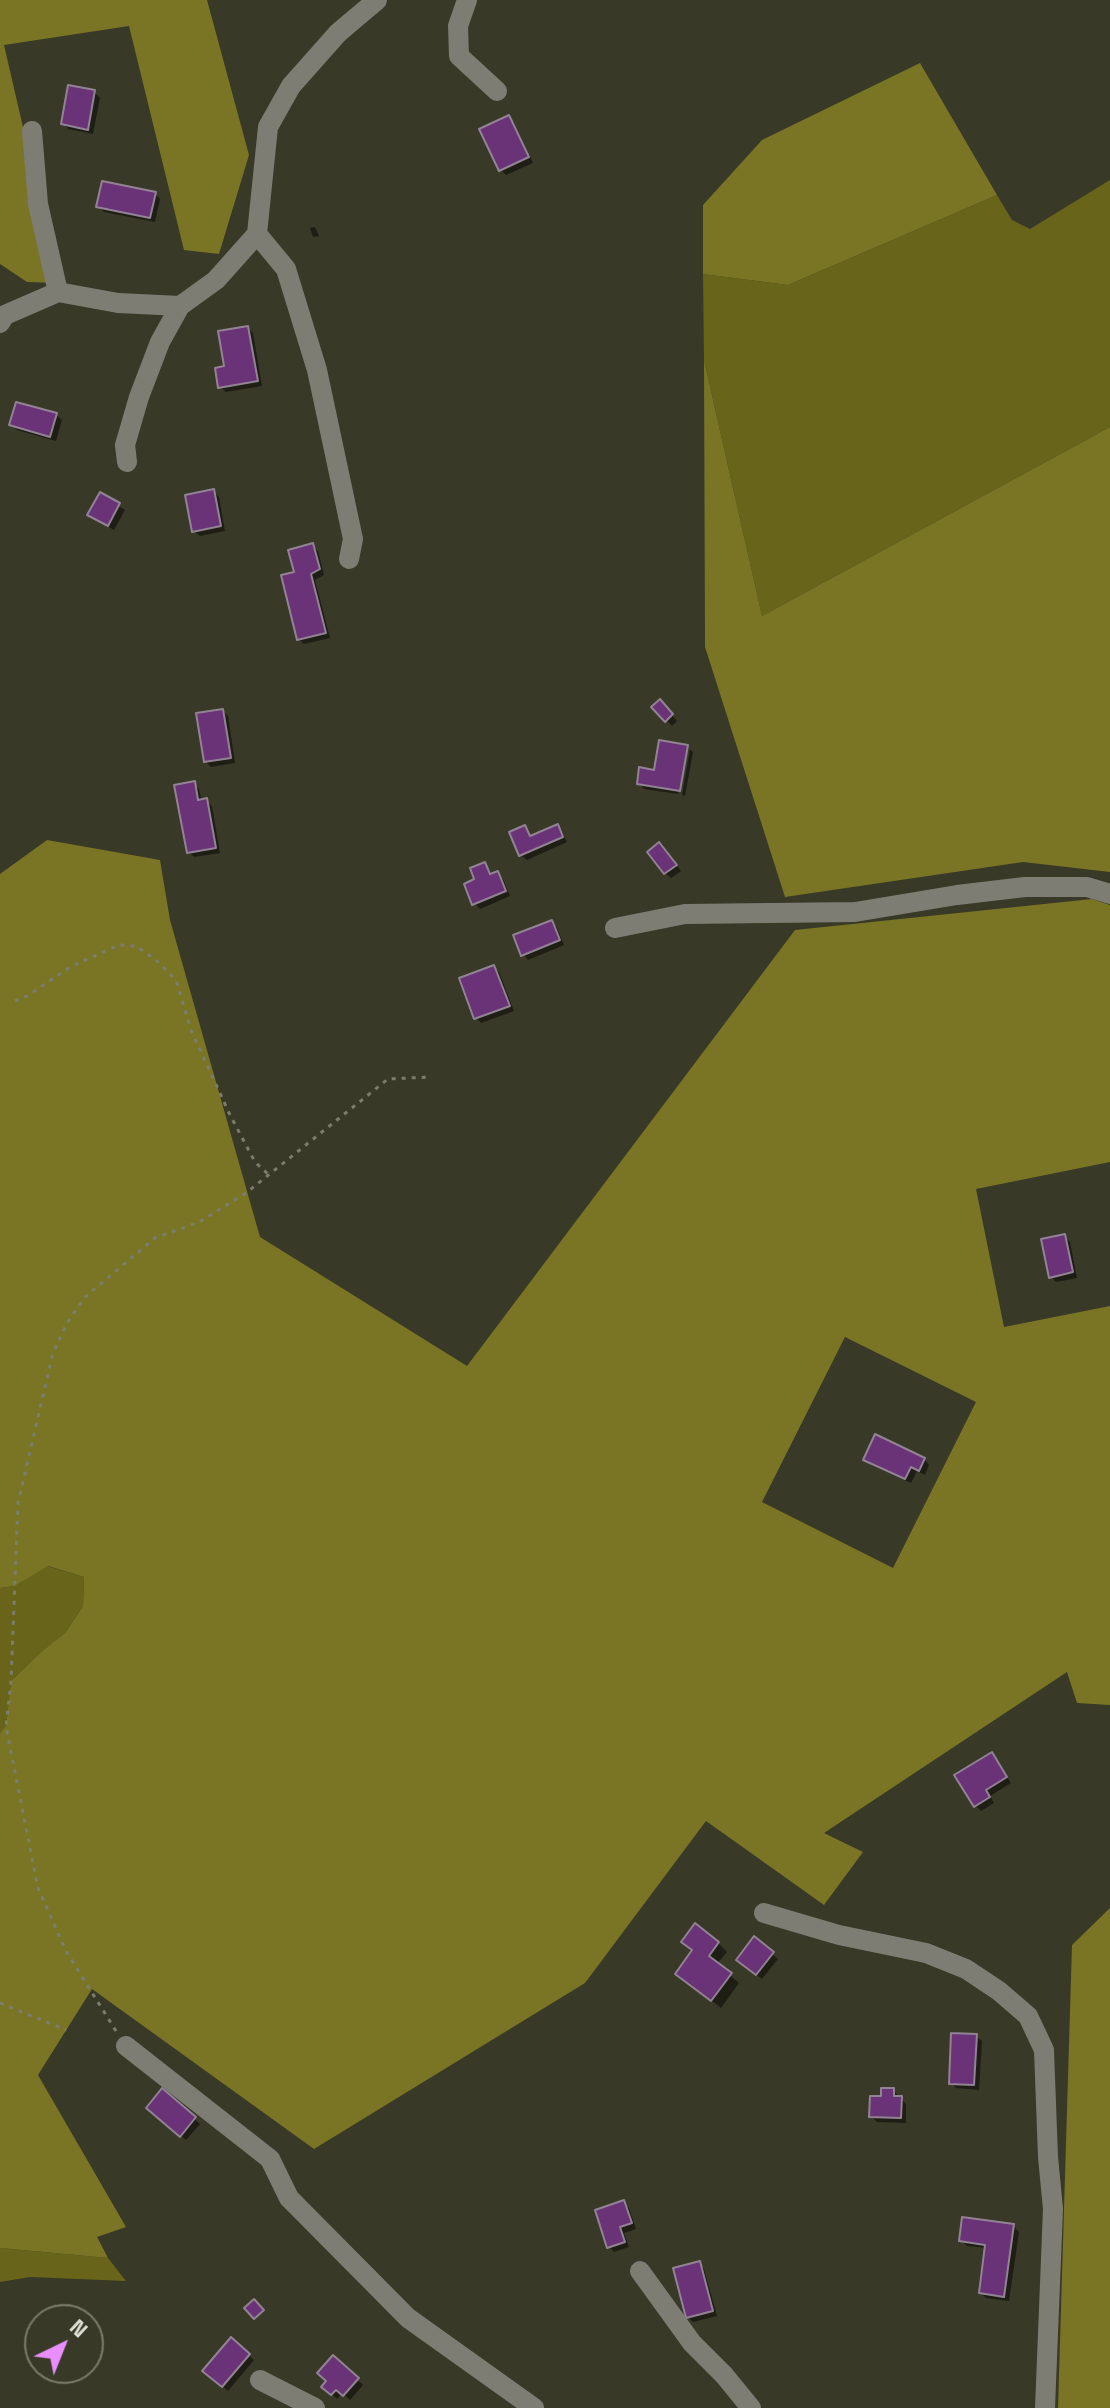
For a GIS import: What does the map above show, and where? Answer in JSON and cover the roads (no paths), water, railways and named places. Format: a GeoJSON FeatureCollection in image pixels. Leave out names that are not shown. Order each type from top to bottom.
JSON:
{"type":"FeatureCollection","features":[{"type":"Feature","properties":{"kind":"street"},"geometry":{"type":"LineString","coordinates":[[127,462],[125,445],[139,397],[160,342],[180,306],[216,280],[257,234],[268,127],[291,86],[313,60],[338,33],[377,0]]}},
{"type":"Feature","properties":{"kind":"street"},"geometry":{"type":"LineString","coordinates":[[467,0],[458,26],[459,56],[497,91]]}},
{"type":"Feature","properties":{"kind":"street"},"geometry":{"type":"LineString","coordinates":[[32,131],[38,204],[58,292]]}},
{"type":"Feature","properties":{"kind":"street"},"geometry":{"type":"LineString","coordinates":[[257,234],[286,269],[317,370],[353,539],[349,559]]}},
{"type":"Feature","properties":{"kind":"street"},"geometry":{"type":"LineString","coordinates":[[0,323],[5,315],[58,292],[118,303],[180,306]]}},
{"type":"Feature","properties":{"kind":"street"},"geometry":{"type":"LineString","coordinates":[[615,928],[685,914],[855,912],[1025,887],[1087,887],[1110,894]]}},
{"type":"Feature","properties":{"kind":"street"},"geometry":{"type":"LineString","coordinates":[[764,1913],[839,1935],[926,1953],[966,1969],[999,1991],[1028,2016],[1044,2050],[1053,2209],[1045,2408]]}},
{"type":"Feature","properties":{"kind":"street"},"geometry":{"type":"LineString","coordinates":[[126,2046],[270,2159],[289,2198],[408,2318],[534,2408]]}},
{"type":"Feature","properties":{"kind":"street"},"geometry":{"type":"LineString","coordinates":[[640,2271],[692,2343],[751,2408]]}},
{"type":"Feature","properties":{"kind":"street"},"geometry":{"type":"LineString","coordinates":[[260,2380],[315,2408]]}}]}
